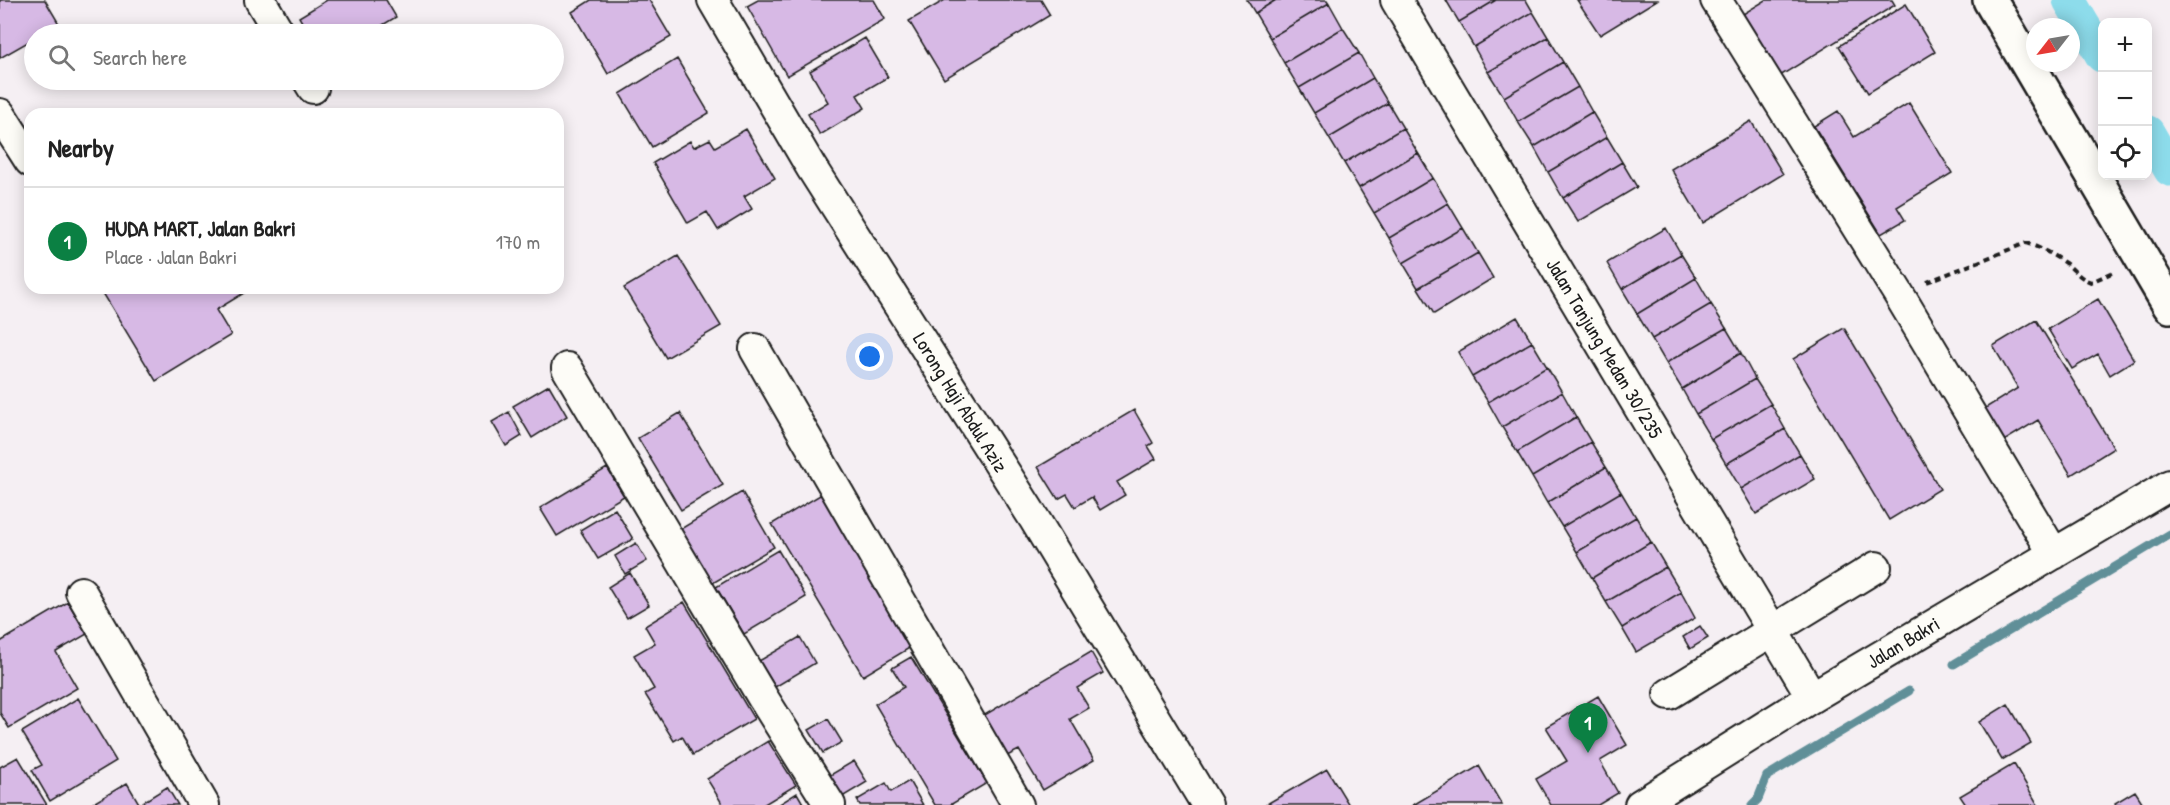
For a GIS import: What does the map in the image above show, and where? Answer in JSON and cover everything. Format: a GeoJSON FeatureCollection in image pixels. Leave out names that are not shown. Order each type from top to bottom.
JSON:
{"type":"FeatureCollection","features":[{"type":"Feature","properties":{"kind":"street"},"geometry":{"type":"LineString","coordinates":[[260,0],[274,24]]}},
{"type":"Feature","properties":{"kind":"street","name":"Lorong Haji Abdul Aziz"},"geometry":{"type":"LineString","coordinates":[[713,0],[812,167],[1035,520],[1207,805]]}},
{"type":"Feature","properties":{"kind":"street","name":"Jalan Tanjung Medan 30/235"},"geometry":{"type":"LineString","coordinates":[[1396,0],[1812,697]]}},
{"type":"Feature","properties":{"kind":"street"},"geometry":{"type":"LineString","coordinates":[[1716,0],[1898,293],[2054,554]]}},
{"type":"Feature","properties":{"kind":"street"},"geometry":{"type":"LineString","coordinates":[[1990,0],[2170,306]]}},
{"type":"Feature","properties":{"kind":"street"},"geometry":{"type":"LineString","coordinates":[[0,114],[24,151]]}},
{"type":"Feature","properties":{"kind":"street"},"geometry":{"type":"LineString","coordinates":[[755,349],[1018,805]]}},
{"type":"Feature","properties":{"kind":"street"},"geometry":{"type":"LineString","coordinates":[[567,368],[763,698],[830,805]]}},
{"type":"Feature","properties":{"kind":"street","name":"Jalan Bakri"},"geometry":{"type":"LineString","coordinates":[[1641,805],[1812,697],[2170,485]]}},
{"type":"Feature","properties":{"kind":"street"},"geometry":{"type":"LineString","coordinates":[[1669,694],[1875,567]]}},
{"type":"Feature","properties":{"kind":"street"},"geometry":{"type":"LineString","coordinates":[[81,592],[204,805]]}},
{"type":"Feature","properties":{"kind":"path"},"geometry":{"type":"LineString","coordinates":[[1898,293],[2026,243],[2046,250],[2067,265],[2080,279],[2091,282],[2141,256]]}},
{"type":"Feature","properties":{"kind":"building"},"geometry":{"type":"Polygon","coordinates":[[[0,0],[45,0],[59,24],[24,24],[24,44],[0,58],[0,0]]]}},
{"type":"Feature","properties":{"kind":"building"},"geometry":{"type":"Polygon","coordinates":[[[327,0],[386,0],[396,17],[384,24],[303,24],[299,17],[327,0]]]}},
{"type":"Feature","properties":{"kind":"building"},"geometry":{"type":"Polygon","coordinates":[[[591,0],[649,0],[671,37],[608,74],[572,12],[591,0]]]}},
{"type":"Feature","properties":{"kind":"building"},"geometry":{"type":"Polygon","coordinates":[[[758,0],[874,0],[885,19],[787,76],[747,6],[758,0]]]}},
{"type":"Feature","properties":{"kind":"building"},"geometry":{"type":"Polygon","coordinates":[[[945,0],[1041,0],[1050,15],[944,79],[909,21],[945,0]]]}},
{"type":"Feature","properties":{"kind":"building"},"geometry":{"type":"Polygon","coordinates":[[[1247,0],[1276,0],[1255,13],[1247,0]]]}},
{"type":"Feature","properties":{"kind":"building"},"geometry":{"type":"Polygon","coordinates":[[[1276,0],[1327,0],[1329,3],[1270,38],[1255,13],[1276,0]]]}},
{"type":"Feature","properties":{"kind":"building"},"geometry":{"type":"Polygon","coordinates":[[[1446,0],[1496,0],[1459,22],[1446,0]]]}},
{"type":"Feature","properties":{"kind":"building"},"geometry":{"type":"Polygon","coordinates":[[[1496,0],[1526,0],[1533,12],[1474,47],[1459,22],[1496,0]]]}},
{"type":"Feature","properties":{"kind":"building"},"geometry":{"type":"Polygon","coordinates":[[[1577,0],[1657,0],[1600,35],[1577,0]]]}},
{"type":"Feature","properties":{"kind":"building"},"geometry":{"type":"Polygon","coordinates":[[[1766,0],[1892,0],[1895,5],[1780,76],[1743,14],[1766,0]]]}},
{"type":"Feature","properties":{"kind":"building"},"geometry":{"type":"Polygon","coordinates":[[[1329,3],[1343,28],[1284,63],[1270,38],[1329,3]]]}},
{"type":"Feature","properties":{"kind":"building"},"geometry":{"type":"Polygon","coordinates":[[[1906,4],[1935,52],[1868,93],[1839,46],[1906,4]]]}},
{"type":"Feature","properties":{"kind":"building"},"geometry":{"type":"Polygon","coordinates":[[[1533,12],[1548,37],[1488,72],[1474,47],[1533,12]]]}},
{"type":"Feature","properties":{"kind":"building"},"geometry":{"type":"Polygon","coordinates":[[[1343,28],[1359,53],[1299,88],[1284,63],[1343,28]]]}},
{"type":"Feature","properties":{"kind":"building"},"geometry":{"type":"Polygon","coordinates":[[[1548,37],[1563,62],[1504,97],[1488,72],[1548,37]]]}},
{"type":"Feature","properties":{"kind":"building"},"geometry":{"type":"Polygon","coordinates":[[[865,38],[888,77],[857,95],[865,108],[820,135],[808,114],[828,102],[810,71],[865,38]]]}},
{"type":"Feature","properties":{"kind":"building"},"geometry":{"type":"Polygon","coordinates":[[[1359,53],[1373,78],[1314,113],[1299,88],[1359,53]]]}},
{"type":"Feature","properties":{"kind":"building"},"geometry":{"type":"Polygon","coordinates":[[[677,59],[709,113],[652,147],[620,94],[677,59]]]}},
{"type":"Feature","properties":{"kind":"building"},"geometry":{"type":"Polygon","coordinates":[[[1563,62],[1578,87],[1518,122],[1504,97],[1563,62]]]}},
{"type":"Feature","properties":{"kind":"building"},"geometry":{"type":"Polygon","coordinates":[[[1373,78],[1388,103],[1329,138],[1314,113],[1373,78]]]}},
{"type":"Feature","properties":{"kind":"building"},"geometry":{"type":"Polygon","coordinates":[[[1578,87],[1592,112],[1534,147],[1518,122],[1578,87]]]}},
{"type":"Feature","properties":{"kind":"building"},"geometry":{"type":"Polygon","coordinates":[[[1388,103],[1403,128],[1344,163],[1329,138],[1388,103]]]}},
{"type":"Feature","properties":{"kind":"building"},"geometry":{"type":"Polygon","coordinates":[[[1909,103],[1952,173],[1897,207],[1905,220],[1881,234],[1814,126],[1838,111],[1854,137],[1909,103]]]}},
{"type":"Feature","properties":{"kind":"building"},"geometry":{"type":"Polygon","coordinates":[[[1592,112],[1607,137],[1548,172],[1534,147],[1592,112]]]}},
{"type":"Feature","properties":{"kind":"building"},"geometry":{"type":"Polygon","coordinates":[[[1751,121],[1783,174],[1703,223],[1671,169],[1751,121]]]}},
{"type":"Feature","properties":{"kind":"building"},"geometry":{"type":"Polygon","coordinates":[[[1403,128],[1418,153],[1359,188],[1344,163],[1403,128]]]}},
{"type":"Feature","properties":{"kind":"building"},"geometry":{"type":"Polygon","coordinates":[[[746,129],[775,178],[744,196],[752,209],[718,230],[707,212],[688,223],[653,163],[690,141],[694,147],[710,139],[715,147],[746,129]]]}},
{"type":"Feature","properties":{"kind":"building"},"geometry":{"type":"Polygon","coordinates":[[[1607,137],[1622,162],[1563,198],[1548,172],[1607,137]]]}},
{"type":"Feature","properties":{"kind":"building"},"geometry":{"type":"Polygon","coordinates":[[[1418,153],[1433,178],[1374,213],[1359,188],[1418,153]]]}},
{"type":"Feature","properties":{"kind":"building"},"geometry":{"type":"Polygon","coordinates":[[[1622,162],[1637,187],[1578,222],[1563,198],[1622,162]]]}},
{"type":"Feature","properties":{"kind":"building"},"geometry":{"type":"Polygon","coordinates":[[[1433,178],[1448,203],[1389,238],[1374,213],[1433,178]]]}},
{"type":"Feature","properties":{"kind":"building"},"geometry":{"type":"Polygon","coordinates":[[[1448,203],[1463,228],[1403,263],[1389,238],[1448,203]]]}},
{"type":"Feature","properties":{"kind":"building"},"geometry":{"type":"Polygon","coordinates":[[[1463,228],[1478,253],[1418,288],[1403,263],[1463,228]]]}},
{"type":"Feature","properties":{"kind":"building"},"geometry":{"type":"Polygon","coordinates":[[[1666,228],[1681,254],[1622,289],[1607,263],[1666,228]]]}},
{"type":"Feature","properties":{"kind":"building"},"geometry":{"type":"Polygon","coordinates":[[[1478,253],[1493,278],[1434,314],[1418,288],[1478,253]]]}},
{"type":"Feature","properties":{"kind":"building"},"geometry":{"type":"Polygon","coordinates":[[[1681,254],[1696,278],[1637,314],[1622,289],[1681,254]]]}},
{"type":"Feature","properties":{"kind":"building"},"geometry":{"type":"Polygon","coordinates":[[[678,256],[721,326],[666,358],[624,288],[678,256]]]}},
{"type":"Feature","properties":{"kind":"building"},"geometry":{"type":"Polygon","coordinates":[[[1696,278],[1711,304],[1652,339],[1637,314],[1696,278]]]}},
{"type":"Feature","properties":{"kind":"building"},"geometry":{"type":"Polygon","coordinates":[[[104,294],[242,294],[216,310],[231,335],[156,381],[104,294]]]}},
{"type":"Feature","properties":{"kind":"building"},"geometry":{"type":"Polygon","coordinates":[[[2098,299],[2134,360],[2110,375],[2098,354],[2072,369],[2048,329],[2098,299]]]}},
{"type":"Feature","properties":{"kind":"building"},"geometry":{"type":"Polygon","coordinates":[[[1711,304],[1726,328],[1666,363],[1652,339],[1711,304]]]}},
{"type":"Feature","properties":{"kind":"building"},"geometry":{"type":"Polygon","coordinates":[[[1517,317],[1532,342],[1472,377],[1458,352],[1517,317]]]}},
{"type":"Feature","properties":{"kind":"building"},"geometry":{"type":"Polygon","coordinates":[[[2036,320],[2114,448],[2071,475],[2038,420],[1999,444],[1979,412],[2018,388],[1993,346],[2036,320]]]}},
{"type":"Feature","properties":{"kind":"building"},"geometry":{"type":"Polygon","coordinates":[[[1726,328],[1741,353],[1682,389],[1666,363],[1726,328]]]}},
{"type":"Feature","properties":{"kind":"building"},"geometry":{"type":"Polygon","coordinates":[[[1844,328],[1940,489],[1889,520],[1793,359],[1844,328]]]}},
{"type":"Feature","properties":{"kind":"building"},"geometry":{"type":"Polygon","coordinates":[[[1532,342],[1547,367],[1488,402],[1472,377],[1532,342]]]}},
{"type":"Feature","properties":{"kind":"building"},"geometry":{"type":"Polygon","coordinates":[[[1741,353],[1755,379],[1696,414],[1682,389],[1741,353]]]}},
{"type":"Feature","properties":{"kind":"building"},"geometry":{"type":"Polygon","coordinates":[[[1547,367],[1562,392],[1502,427],[1488,402],[1547,367]]]}},
{"type":"Feature","properties":{"kind":"building"},"geometry":{"type":"Polygon","coordinates":[[[1755,379],[1771,404],[1711,439],[1696,414],[1755,379]]]}},
{"type":"Feature","properties":{"kind":"building"},"geometry":{"type":"Polygon","coordinates":[[[549,385],[567,416],[532,438],[513,406],[549,385]]]}},
{"type":"Feature","properties":{"kind":"building"},"geometry":{"type":"Polygon","coordinates":[[[1562,392],[1576,417],[1517,452],[1502,427],[1562,392]]]}},
{"type":"Feature","properties":{"kind":"building"},"geometry":{"type":"Polygon","coordinates":[[[1771,404],[1785,429],[1726,464],[1711,439],[1771,404]]]}},
{"type":"Feature","properties":{"kind":"building"},"geometry":{"type":"Polygon","coordinates":[[[1134,410],[1153,443],[1148,446],[1156,459],[1117,482],[1125,495],[1100,510],[1092,497],[1075,507],[1067,494],[1058,499],[1038,467],[1134,410]]]}},
{"type":"Feature","properties":{"kind":"building"},"geometry":{"type":"Polygon","coordinates":[[[509,412],[522,436],[506,446],[492,422],[509,412]]]}},
{"type":"Feature","properties":{"kind":"building"},"geometry":{"type":"Polygon","coordinates":[[[680,413],[723,485],[681,510],[638,438],[680,413]]]}},
{"type":"Feature","properties":{"kind":"building"},"geometry":{"type":"Polygon","coordinates":[[[1576,417],[1591,442],[1532,477],[1517,452],[1576,417]]]}},
{"type":"Feature","properties":{"kind":"building"},"geometry":{"type":"Polygon","coordinates":[[[1785,429],[1800,454],[1741,489],[1726,464],[1785,429]]]}},
{"type":"Feature","properties":{"kind":"building"},"geometry":{"type":"Polygon","coordinates":[[[1591,442],[1606,467],[1547,503],[1532,477],[1591,442]]]}},
{"type":"Feature","properties":{"kind":"building"},"geometry":{"type":"Polygon","coordinates":[[[1800,454],[1815,479],[1756,514],[1741,489],[1800,454]]]}},
{"type":"Feature","properties":{"kind":"building"},"geometry":{"type":"Polygon","coordinates":[[[1606,467],[1621,492],[1562,527],[1547,503],[1606,467]]]}},
{"type":"Feature","properties":{"kind":"building"},"geometry":{"type":"Polygon","coordinates":[[[607,468],[624,496],[557,536],[540,508],[607,468]]]}},
{"type":"Feature","properties":{"kind":"building"},"geometry":{"type":"Polygon","coordinates":[[[742,492],[774,547],[711,584],[679,530],[742,492]]]}},
{"type":"Feature","properties":{"kind":"building"},"geometry":{"type":"Polygon","coordinates":[[[825,492],[916,644],[863,676],[772,524],[825,492]]]}},
{"type":"Feature","properties":{"kind":"building"},"geometry":{"type":"Polygon","coordinates":[[[1621,492],[1636,517],[1577,552],[1562,527],[1621,492]]]}},
{"type":"Feature","properties":{"kind":"building"},"geometry":{"type":"Polygon","coordinates":[[[615,509],[633,539],[598,559],[580,530],[615,509]]]}},
{"type":"Feature","properties":{"kind":"building"},"geometry":{"type":"Polygon","coordinates":[[[1636,517],[1651,542],[1592,578],[1577,552],[1636,517]]]}},
{"type":"Feature","properties":{"kind":"building"},"geometry":{"type":"Polygon","coordinates":[[[1651,542],[1666,567],[1606,602],[1592,578],[1651,542]]]}},
{"type":"Feature","properties":{"kind":"building"},"geometry":{"type":"Polygon","coordinates":[[[636,543],[647,561],[625,574],[615,556],[636,543]]]}},
{"type":"Feature","properties":{"kind":"building"},"geometry":{"type":"Polygon","coordinates":[[[778,550],[806,597],[744,634],[716,587],[778,550]]]}},
{"type":"Feature","properties":{"kind":"building"},"geometry":{"type":"Polygon","coordinates":[[[1666,567],[1681,592],[1622,628],[1606,602],[1666,567]]]}},
{"type":"Feature","properties":{"kind":"building"},"geometry":{"type":"Polygon","coordinates":[[[630,573],[649,605],[627,618],[608,587],[630,573]]]}},
{"type":"Feature","properties":{"kind":"building"},"geometry":{"type":"Polygon","coordinates":[[[1681,592],[1695,618],[1636,652],[1622,628],[1681,592]]]}},
{"type":"Feature","properties":{"kind":"building"},"geometry":{"type":"Polygon","coordinates":[[[68,602],[87,634],[56,652],[77,688],[9,728],[0,713],[0,642],[68,602]]]}},
{"type":"Feature","properties":{"kind":"building"},"geometry":{"type":"Polygon","coordinates":[[[684,602],[754,719],[693,755],[682,736],[674,741],[645,694],[654,689],[634,655],[655,643],[645,626],[684,602]]]}},
{"type":"Feature","properties":{"kind":"building"},"geometry":{"type":"Polygon","coordinates":[[[1700,626],[1708,638],[1690,649],[1683,637],[1700,626]]]}},
{"type":"Feature","properties":{"kind":"building"},"geometry":{"type":"Polygon","coordinates":[[[800,637],[815,663],[775,687],[759,661],[800,637]]]}},
{"type":"Feature","properties":{"kind":"building"},"geometry":{"type":"Polygon","coordinates":[[[1091,652],[1103,673],[1077,688],[1089,708],[1070,719],[1094,760],[1043,790],[1019,750],[1007,756],[983,716],[1091,652]]]}},
{"type":"Feature","properties":{"kind":"building"},"geometry":{"type":"Polygon","coordinates":[[[911,657],[987,783],[950,805],[935,805],[875,704],[904,687],[892,668],[911,657]]]}},
{"type":"Feature","properties":{"kind":"building"},"geometry":{"type":"Polygon","coordinates":[[[1598,696],[1627,745],[1600,761],[1618,793],[1598,805],[1551,805],[1536,779],[1567,761],[1546,727],[1598,696]]]}},
{"type":"Feature","properties":{"kind":"building"},"geometry":{"type":"Polygon","coordinates":[[[78,698],[116,761],[50,801],[32,770],[42,765],[22,732],[78,698]]]}},
{"type":"Feature","properties":{"kind":"building"},"geometry":{"type":"Polygon","coordinates":[[[2008,704],[2031,743],[2002,760],[1979,722],[2008,704]]]}},
{"type":"Feature","properties":{"kind":"building"},"geometry":{"type":"Polygon","coordinates":[[[828,719],[842,742],[823,753],[809,730],[828,719]]]}},
{"type":"Feature","properties":{"kind":"building"},"geometry":{"type":"Polygon","coordinates":[[[768,741],[796,785],[763,805],[723,805],[707,779],[768,741]]]}},
{"type":"Feature","properties":{"kind":"building"},"geometry":{"type":"Polygon","coordinates":[[[18,757],[47,805],[0,805],[0,767],[18,757]]]}},
{"type":"Feature","properties":{"kind":"building"},"geometry":{"type":"Polygon","coordinates":[[[854,761],[867,782],[839,799],[827,777],[854,761]]]}},
{"type":"Feature","properties":{"kind":"building"},"geometry":{"type":"Polygon","coordinates":[[[2014,764],[2038,805],[1966,805],[1960,796],[2014,764]]]}},
{"type":"Feature","properties":{"kind":"building"},"geometry":{"type":"Polygon","coordinates":[[[1479,766],[1502,805],[1413,805],[1479,766]]]}},
{"type":"Feature","properties":{"kind":"building"},"geometry":{"type":"Polygon","coordinates":[[[1327,769],[1349,805],[1265,805],[1327,769]]]}},
{"type":"Feature","properties":{"kind":"building"},"geometry":{"type":"Polygon","coordinates":[[[909,781],[923,805],[860,805],[857,800],[886,783],[891,792],[909,781]]]}},
{"type":"Feature","properties":{"kind":"building"},"geometry":{"type":"Polygon","coordinates":[[[127,783],[140,805],[90,805],[127,783]]]}},
{"type":"Feature","properties":{"kind":"building"},"geometry":{"type":"Polygon","coordinates":[[[167,787],[178,805],[145,805],[143,802],[167,787]]]}},
{"type":"Feature","properties":{"kind":"building"},"geometry":{"type":"Polygon","coordinates":[[[2135,791],[2144,805],[2116,805],[2115,803],[2135,791]]]}},
{"type":"Feature","properties":{"kind":"building"},"geometry":{"type":"Polygon","coordinates":[[[797,793],[804,805],[778,805],[797,793]]]}},
{"type":"Feature","properties":{"kind":"waterway"},"geometry":{"type":"LineString","coordinates":[[2069,0],[2098,49]]}},
{"type":"Feature","properties":{"kind":"waterway"},"geometry":{"type":"LineString","coordinates":[[2152,139],[2170,170]]}},
{"type":"Feature","properties":{"kind":"waterway"},"geometry":{"type":"LineString","coordinates":[[1954,664],[2170,534]]}},
{"type":"Feature","properties":{"kind":"waterway"},"geometry":{"type":"LineString","coordinates":[[1752,805],[1758,799],[1767,776],[1909,691]]}},
{"type":"Feature","properties":{"kind":"place","name":"HUDA MART, Jalan Bakri"},"geometry":{"type":"Point","coordinates":[1588,753]}}]}
